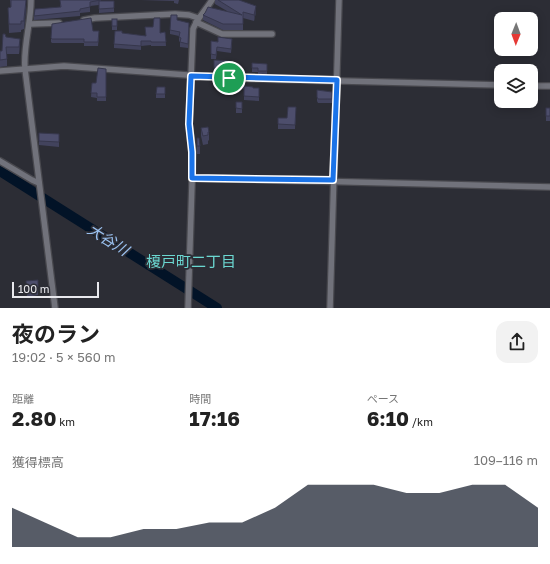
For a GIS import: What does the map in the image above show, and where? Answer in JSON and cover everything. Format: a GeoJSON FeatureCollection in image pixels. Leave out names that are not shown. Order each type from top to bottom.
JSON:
{"type":"FeatureCollection","features":[{"type":"Feature","properties":{"kind":"street"},"geometry":{"type":"LineString","coordinates":[[31,0],[30,24],[25,44],[24,57],[55,308]]}},
{"type":"Feature","properties":{"kind":"street"},"geometry":{"type":"LineString","coordinates":[[188,308],[192,178],[192,152],[189,124],[193,29],[197,20],[205,12],[212,0]]}},
{"type":"Feature","properties":{"kind":"street"},"geometry":{"type":"LineString","coordinates":[[330,308],[339,0]]}},
{"type":"Feature","properties":{"kind":"street"},"geometry":{"type":"LineString","coordinates":[[80,20],[176,14],[189,15],[222,34],[272,34]]}},
{"type":"Feature","properties":{"kind":"street"},"geometry":{"type":"LineString","coordinates":[[30,24],[66,23]]}},
{"type":"Feature","properties":{"kind":"street"},"geometry":{"type":"LineString","coordinates":[[0,71],[64,66],[191,76],[494,85]]}},
{"type":"Feature","properties":{"kind":"street"},"geometry":{"type":"LineString","coordinates":[[538,86],[550,86]]}},
{"type":"Feature","properties":{"kind":"street"},"geometry":{"type":"LineString","coordinates":[[0,161],[39,185]]}},
{"type":"Feature","properties":{"kind":"street"},"geometry":{"type":"LineString","coordinates":[[192,178],[333,180],[550,187]]}},
{"type":"Feature","properties":{"kind":"building"},"geometry":{"type":"Polygon","coordinates":[[[11,0],[26,0],[24,21],[21,21],[21,24],[9,24],[8,8],[11,7],[11,0]]]}},
{"type":"Feature","properties":{"kind":"building"},"geometry":{"type":"Polygon","coordinates":[[[60,0],[101,0],[90,2],[90,7],[80,9],[80,11],[34,16],[35,9],[61,7],[60,0]]]}},
{"type":"Feature","properties":{"kind":"building"},"geometry":{"type":"Polygon","coordinates":[[[218,0],[239,0],[256,6],[254,15],[243,12],[243,24],[223,24],[203,15],[208,7],[242,15],[218,0]]]}},
{"type":"Feature","properties":{"kind":"building"},"geometry":{"type":"Polygon","coordinates":[[[99,1],[114,1],[114,8],[99,9],[99,1]]]}},
{"type":"Feature","properties":{"kind":"building"},"geometry":{"type":"Polygon","coordinates":[[[171,15],[177,15],[177,20],[189,23],[188,44],[180,42],[180,32],[170,30],[171,15]]]}},
{"type":"Feature","properties":{"kind":"building"},"geometry":{"type":"Polygon","coordinates":[[[91,18],[93,31],[99,31],[98,42],[84,42],[84,39],[51,38],[52,24],[91,18]]]}},
{"type":"Feature","properties":{"kind":"building"},"geometry":{"type":"Polygon","coordinates":[[[154,18],[160,18],[160,33],[165,32],[166,42],[141,41],[141,46],[114,44],[115,31],[146,36],[145,27],[153,27],[154,18]]]}},
{"type":"Feature","properties":{"kind":"building"},"geometry":{"type":"Polygon","coordinates":[[[112,19],[117,19],[117,26],[112,26],[112,19]]]}},
{"type":"Feature","properties":{"kind":"building"},"geometry":{"type":"Polygon","coordinates":[[[3,34],[5,34],[6,37],[20,39],[19,47],[6,47],[7,59],[0,60],[0,51],[2,51],[3,34]]]}},
{"type":"Feature","properties":{"kind":"building"},"geometry":{"type":"Polygon","coordinates":[[[218,37],[232,39],[231,49],[217,47],[216,55],[211,54],[211,41],[218,42],[218,37]]]}},
{"type":"Feature","properties":{"kind":"building"},"geometry":{"type":"Polygon","coordinates":[[[214,60],[229,61],[229,69],[214,68],[214,60]]]}},
{"type":"Feature","properties":{"kind":"building"},"geometry":{"type":"Polygon","coordinates":[[[252,63],[267,64],[267,71],[258,71],[258,68],[252,68],[252,63]]]}},
{"type":"Feature","properties":{"kind":"building"},"geometry":{"type":"Polygon","coordinates":[[[98,68],[106,69],[106,97],[97,97],[97,93],[91,93],[92,83],[96,83],[98,68]]]}},
{"type":"Feature","properties":{"kind":"building"},"geometry":{"type":"Polygon","coordinates":[[[239,78],[245,78],[244,85],[239,84],[239,78]]]}},
{"type":"Feature","properties":{"kind":"building"},"geometry":{"type":"Polygon","coordinates":[[[244,86],[259,88],[259,97],[244,96],[244,86]]]}},
{"type":"Feature","properties":{"kind":"building"},"geometry":{"type":"Polygon","coordinates":[[[157,87],[165,87],[165,94],[156,94],[157,87]]]}},
{"type":"Feature","properties":{"kind":"building"},"geometry":{"type":"Polygon","coordinates":[[[317,90],[332,92],[332,99],[318,99],[317,90]]]}},
{"type":"Feature","properties":{"kind":"building"},"geometry":{"type":"Polygon","coordinates":[[[236,102],[242,102],[242,109],[236,108],[236,102]]]}},
{"type":"Feature","properties":{"kind":"building"},"geometry":{"type":"Polygon","coordinates":[[[288,107],[296,107],[295,125],[278,124],[278,118],[287,118],[288,107]]]}},
{"type":"Feature","properties":{"kind":"building"},"geometry":{"type":"Polygon","coordinates":[[[546,108],[550,108],[550,116],[546,116],[546,108]]]}},
{"type":"Feature","properties":{"kind":"building"},"geometry":{"type":"Polygon","coordinates":[[[208,127],[208,135],[203,136],[201,128],[208,127]]]}},
{"type":"Feature","properties":{"kind":"building"},"geometry":{"type":"Polygon","coordinates":[[[39,133],[59,134],[59,142],[39,141],[39,133]]]}},
{"type":"Feature","properties":{"kind":"building"},"geometry":{"type":"Polygon","coordinates":[[[197,138],[199,138],[200,146],[197,146],[197,138]]]}},
{"type":"Feature","properties":{"kind":"building"},"geometry":{"type":"Polygon","coordinates":[[[38,280],[38,287],[27,288],[26,281],[38,280]]]}},
{"type":"Feature","properties":{"kind":"waterway","name":"大谷川"},"geometry":{"type":"LineString","coordinates":[[0,171],[217,308]]}},
{"type":"Feature","properties":{"kind":"district","name":"榎戸町二丁目"},"geometry":{"type":"Point","coordinates":[191,262]}},
{"type":"Feature","properties":{"kind":"route"},"geometry":{"type":"LineString","coordinates":[[191,76],[229,78],[337,80],[333,180],[192,178],[192,152],[189,124],[191,76]]}}]}
